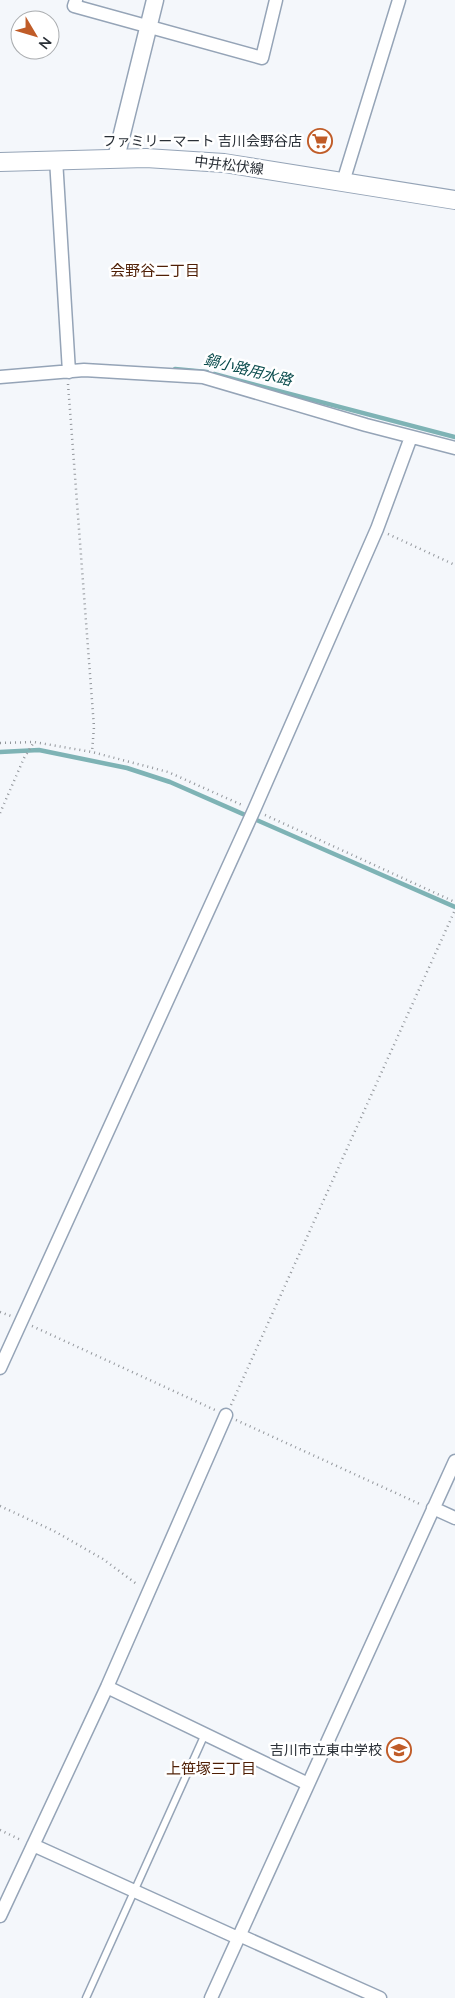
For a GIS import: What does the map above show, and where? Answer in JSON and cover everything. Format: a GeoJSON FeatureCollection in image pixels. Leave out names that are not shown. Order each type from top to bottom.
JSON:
{"type":"FeatureCollection","features":[{"type":"Feature","properties":{"kind":"main road","name":"中井松伏線"},"geometry":{"type":"LineString","coordinates":[[0,162],[146,158],[224,163],[455,200]]}},
{"type":"Feature","properties":{"kind":"street"},"geometry":{"type":"LineString","coordinates":[[76,0],[74,6],[262,58],[276,0]]}},
{"type":"Feature","properties":{"kind":"street"},"geometry":{"type":"LineString","coordinates":[[116,158],[156,0]]}},
{"type":"Feature","properties":{"kind":"street"},"geometry":{"type":"LineString","coordinates":[[343,182],[399,0]]}},
{"type":"Feature","properties":{"kind":"street"},"geometry":{"type":"LineString","coordinates":[[56,159],[69,372]]}},
{"type":"Feature","properties":{"kind":"street"},"geometry":{"type":"LineString","coordinates":[[0,377],[84,370],[203,377],[455,448]]}},
{"type":"Feature","properties":{"kind":"street"},"geometry":{"type":"LineString","coordinates":[[0,1368],[254,810],[377,529],[411,437]]}},
{"type":"Feature","properties":{"kind":"street"},"geometry":{"type":"LineString","coordinates":[[0,1916],[107,1687],[226,1415]]}},
{"type":"Feature","properties":{"kind":"street"},"geometry":{"type":"LineString","coordinates":[[211,1998],[455,1461]]}},
{"type":"Feature","properties":{"kind":"street"},"geometry":{"type":"LineString","coordinates":[[433,1508],[455,1518]]}},
{"type":"Feature","properties":{"kind":"street"},"geometry":{"type":"LineString","coordinates":[[107,1687],[308,1784]]}},
{"type":"Feature","properties":{"kind":"street"},"geometry":{"type":"LineString","coordinates":[[33,1845],[380,1998]]}},
{"type":"Feature","properties":{"kind":"lane"},"geometry":{"type":"LineString","coordinates":[[86,1998],[205,1734]]}},
{"type":"Feature","properties":{"kind":"path"},"geometry":{"type":"LineString","coordinates":[[69,372],[68,388],[94,728],[92,752]]}},
{"type":"Feature","properties":{"kind":"path"},"geometry":{"type":"LineString","coordinates":[[377,529],[455,564]]}},
{"type":"Feature","properties":{"kind":"path"},"geometry":{"type":"LineString","coordinates":[[0,813],[24,758],[34,742]]}},
{"type":"Feature","properties":{"kind":"path"},"geometry":{"type":"LineString","coordinates":[[0,743],[34,742],[92,752],[168,772],[455,902]]}},
{"type":"Feature","properties":{"kind":"path"},"geometry":{"type":"LineString","coordinates":[[226,1415],[455,910]]}},
{"type":"Feature","properties":{"kind":"path"},"geometry":{"type":"LineString","coordinates":[[0,1506],[54,1531],[103,1559],[148,1592]]}},
{"type":"Feature","properties":{"kind":"path"},"geometry":{"type":"LineString","coordinates":[[0,1830],[33,1845]]}},
{"type":"Feature","properties":{"kind":"waterway","name":"鍋小路用水路"},"geometry":{"type":"LineString","coordinates":[[175,369],[207,372]]}},
{"type":"Feature","properties":{"kind":"waterway","name":"鍋小路用水路"},"geometry":{"type":"LineString","coordinates":[[214,374],[455,437]]}},
{"type":"Feature","properties":{"kind":"waterway"},"geometry":{"type":"LineString","coordinates":[[0,752],[39,750],[127,768],[170,782],[455,907]]}},
{"type":"Feature","properties":{"kind":"place","name":"ファミリーマート 吉川会野谷店"},"geometry":{"type":"Point","coordinates":[320,141]}},
{"type":"Feature","properties":{"kind":"place","name":"吉川市立東中学校"},"geometry":{"type":"Point","coordinates":[399,1750]}},
{"type":"Feature","properties":{"kind":"district","name":"会野谷二丁目"},"geometry":{"type":"Point","coordinates":[155,271]}},
{"type":"Feature","properties":{"kind":"district","name":"上笹塚三丁目"},"geometry":{"type":"Point","coordinates":[211,1769]}}]}
